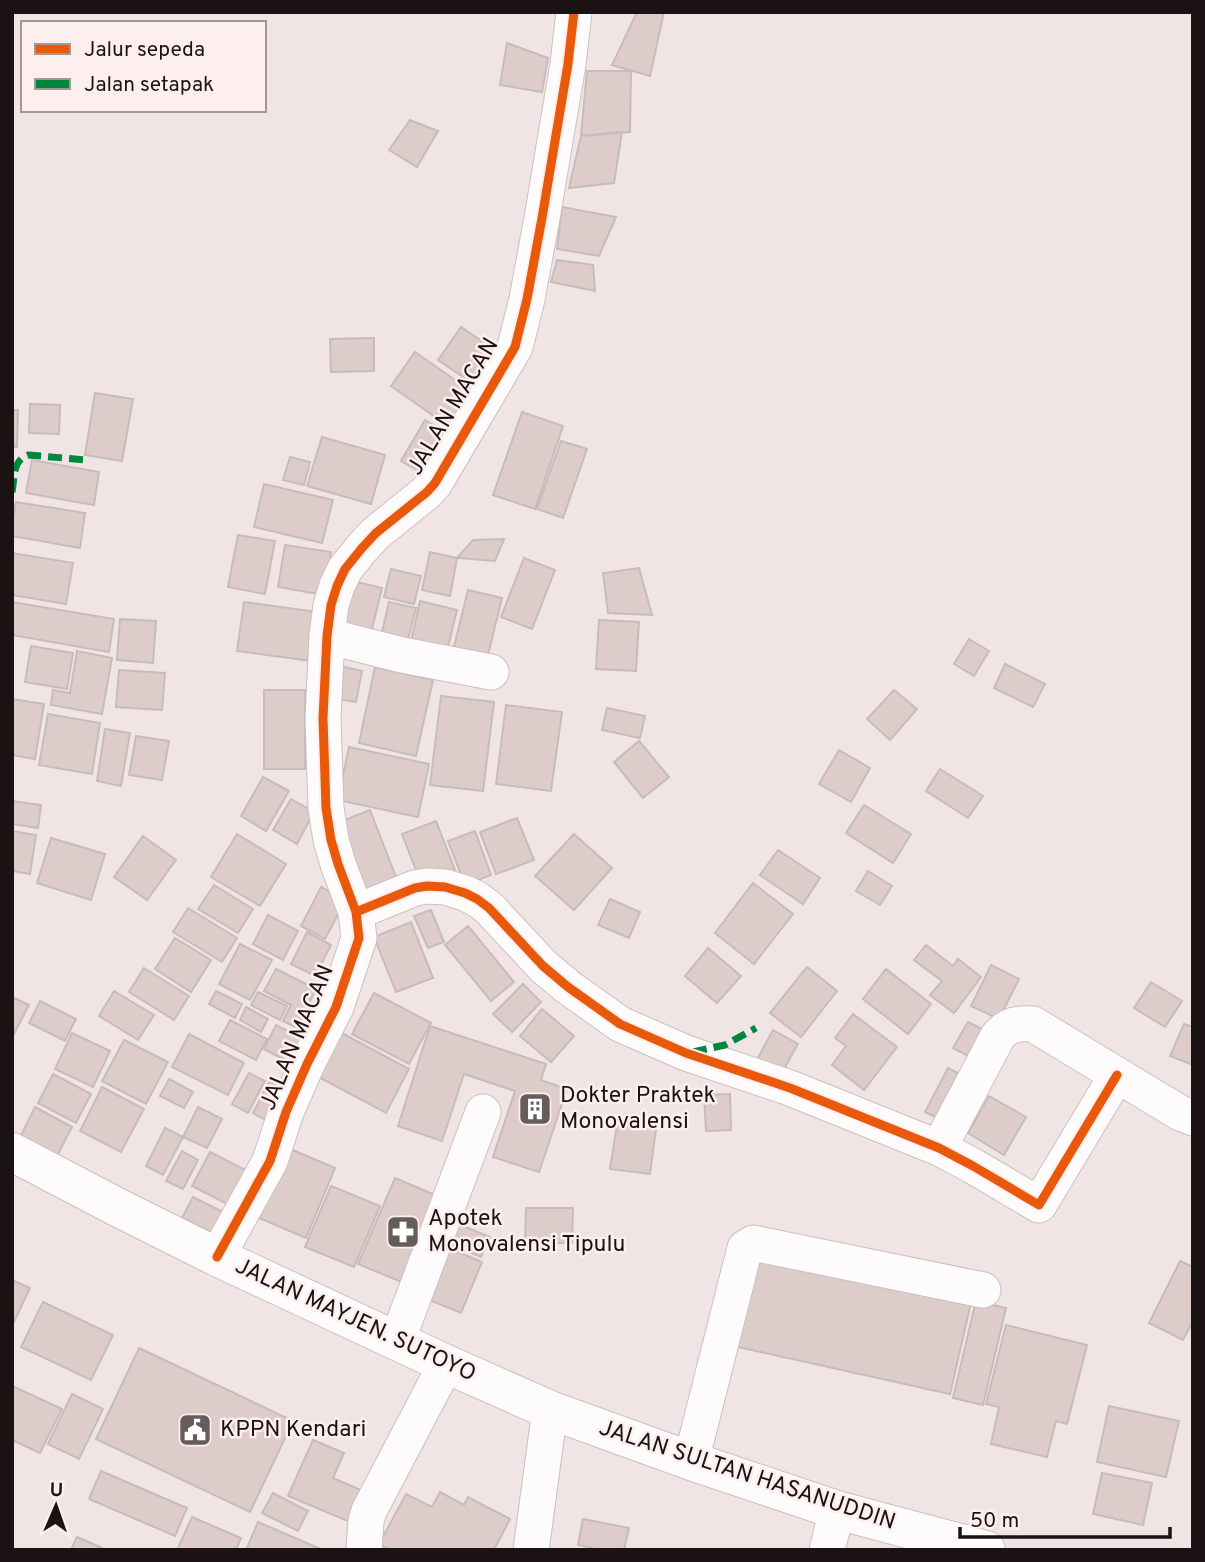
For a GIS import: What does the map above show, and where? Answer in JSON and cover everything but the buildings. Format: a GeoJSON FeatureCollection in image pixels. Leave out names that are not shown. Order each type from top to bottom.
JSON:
{"type":"FeatureCollection","features":[{"type":"Feature","properties":{"kind":"highway","name":"JALAN MAYJEN. SUTOYO"},"geometry":{"type":"LineString","coordinates":[[12,1152],[217,1257],[550,1410]]}},
{"type":"Feature","properties":{"kind":"highway","name":"JALAN SULTAN HASANUDDIN"},"geometry":{"type":"LineString","coordinates":[[550,1410],[837,1510],[978,1549]]}},
{"type":"Feature","properties":{"kind":"street","name":"JALAN MACAN"},"geometry":{"type":"LineString","coordinates":[[217,1257],[270,1161],[301,1076],[336,1007],[359,938],[356,912],[331,840],[326,808],[323,718],[331,605],[345,569],[362,548],[435,482],[515,347],[542,218],[574,12]]}},
{"type":"Feature","properties":{"kind":"street"},"geometry":{"type":"LineString","coordinates":[[327,635],[402,655],[491,672]]}},
{"type":"Feature","properties":{"kind":"street"},"geometry":{"type":"LineString","coordinates":[[356,912],[415,888],[445,887],[465,893],[489,908],[543,966],[578,995],[620,1024],[686,1053],[790,1088],[939,1148],[1039,1205],[1117,1075]]}},
{"type":"Feature","properties":{"kind":"street"},"geometry":{"type":"LineString","coordinates":[[939,1148],[998,1036],[1007,1027],[1020,1023],[1033,1024],[1180,1113],[1193,1118]]}},
{"type":"Feature","properties":{"kind":"street"},"geometry":{"type":"LineString","coordinates":[[397,1341],[483,1112]]}},
{"type":"Feature","properties":{"kind":"street"},"geometry":{"type":"LineString","coordinates":[[691,1461],[745,1248],[748,1245],[753,1243],[982,1290]]}},
{"type":"Feature","properties":{"kind":"street"},"geometry":{"type":"LineString","coordinates":[[364,1550],[369,1511],[446,1364]]}},
{"type":"Feature","properties":{"kind":"street"},"geometry":{"type":"LineString","coordinates":[[531,1550],[550,1410]]}},
{"type":"Feature","properties":{"kind":"street"},"geometry":{"type":"LineString","coordinates":[[827,1550],[837,1510]]}},
{"type":"Feature","properties":{"kind":"marked path"},"geometry":{"type":"LineString","coordinates":[[12,492],[17,465],[28,455],[87,460]]}},
{"type":"Feature","properties":{"kind":"marked path"},"geometry":{"type":"LineString","coordinates":[[693,1052],[725,1045],[756,1028]]}},
{"type":"Feature","properties":{"kind":"cycle path"},"geometry":{"type":"LineString","coordinates":[[217,1257],[270,1161],[286,1112],[336,1007],[359,938],[356,912],[331,840],[326,808],[323,718],[331,605],[345,569],[362,548],[435,483],[515,347],[542,218],[574,12]]}},
{"type":"Feature","properties":{"kind":"cycle path"},"geometry":{"type":"LineString","coordinates":[[356,912],[415,888],[445,887],[465,893],[489,908],[543,966],[620,1024],[686,1053],[790,1088],[939,1148],[1039,1205],[1117,1075]]}},
{"type":"Feature","properties":{"kind":"place","name":"Dokter Praktek Monovalensi"},"geometry":{"type":"Point","coordinates":[535,1109]}},
{"type":"Feature","properties":{"kind":"place","name":"Apotek Monovalensi Tipulu"},"geometry":{"type":"Point","coordinates":[403,1232]}},
{"type":"Feature","properties":{"kind":"place","name":"KPPN Kendari"},"geometry":{"type":"Point","coordinates":[195,1430]}}]}
